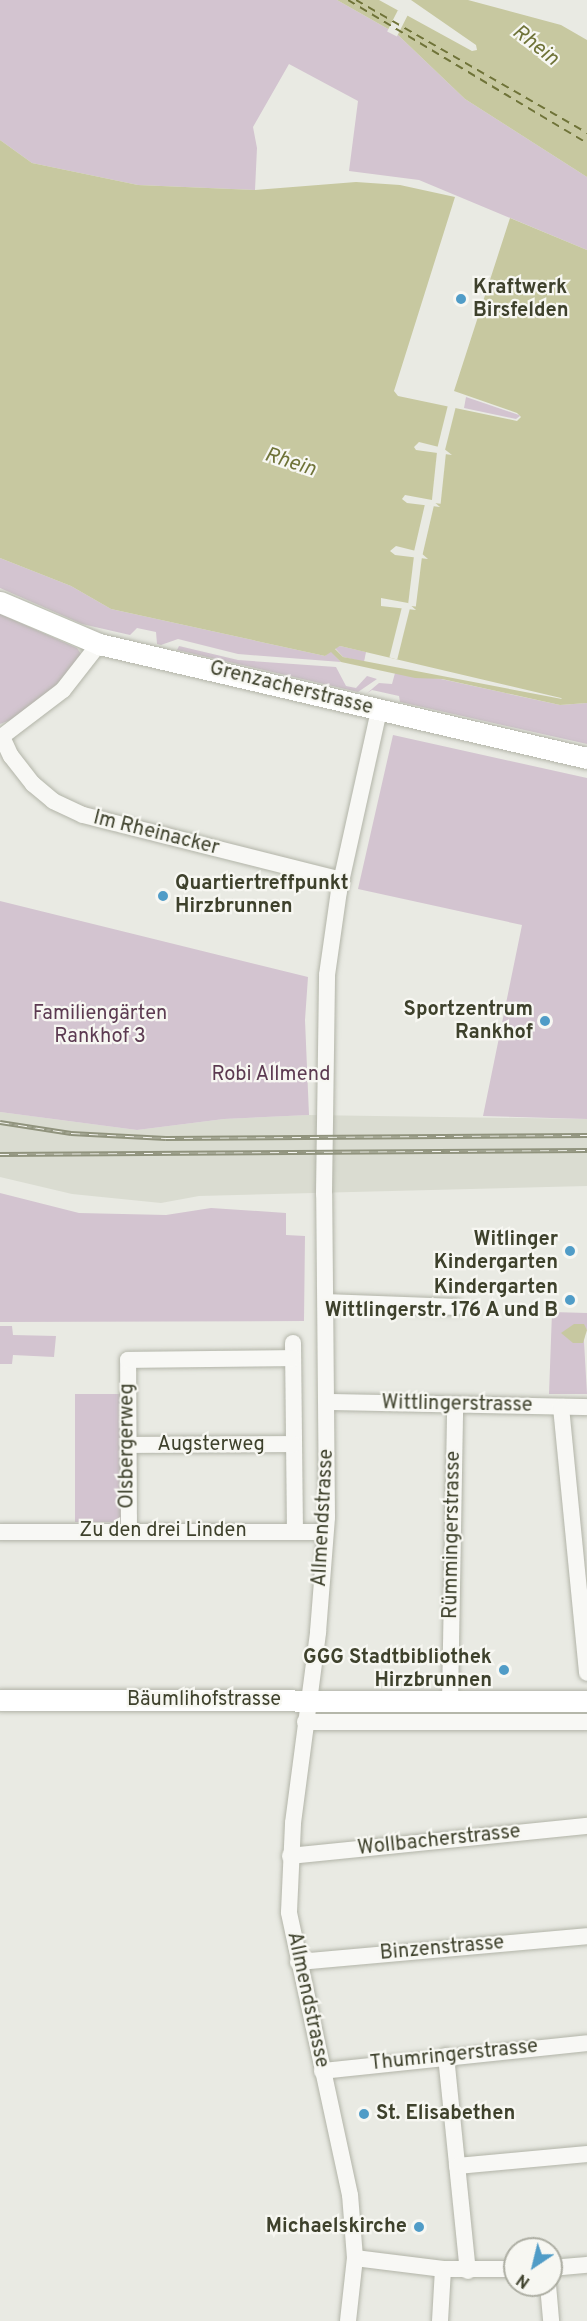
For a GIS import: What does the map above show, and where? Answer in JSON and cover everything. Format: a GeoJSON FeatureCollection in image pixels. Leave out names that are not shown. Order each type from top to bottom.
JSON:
{"type":"FeatureCollection","features":[{"type":"Feature","properties":{"kind":"main road","name":"Grenzacherstrasse"},"geometry":{"type":"LineString","coordinates":[[0,602],[99,644],[587,758]]}},
{"type":"Feature","properties":{"kind":"main road","name":"Bäumlihofstrasse"},"geometry":{"type":"LineString","coordinates":[[0,1700],[587,1701]]}},
{"type":"Feature","properties":{"kind":"street"},"geometry":{"type":"LineString","coordinates":[[1,737],[63,690],[99,644]]}},
{"type":"Feature","properties":{"kind":"street","name":"Allmendstrasse"},"geometry":{"type":"LineString","coordinates":[[348,2321],[355,2258],[350,2195],[321,2071],[289,1912],[290,1856],[309,1699],[325,1532],[327,1402],[324,1025],[332,934],[379,711]]}},
{"type":"Feature","properties":{"kind":"street","name":"Im Rheinacker"},"geometry":{"type":"LineString","coordinates":[[1,737],[15,761],[43,793],[83,816],[342,880]]}},
{"type":"Feature","properties":{"kind":"street"},"geometry":{"type":"LineString","coordinates":[[326,1302],[456,1307]]}},
{"type":"Feature","properties":{"kind":"street","name":"Allmendstrasse"},"geometry":{"type":"LineString","coordinates":[[128,1360],[293,1351],[295,1530]]}},
{"type":"Feature","properties":{"kind":"street","name":"Olsbergerweg"},"geometry":{"type":"LineString","coordinates":[[128,1360],[129,1532]]}},
{"type":"Feature","properties":{"kind":"street","name":"Wittlingerstrasse"},"geometry":{"type":"LineString","coordinates":[[327,1402],[587,1407]]}},
{"type":"Feature","properties":{"kind":"street","name":"Rümmingerstrasse"},"geometry":{"type":"LineString","coordinates":[[450,1702],[455,1405]]}},
{"type":"Feature","properties":{"kind":"street"},"geometry":{"type":"LineString","coordinates":[[561,1407],[587,1673]]}},
{"type":"Feature","properties":{"kind":"street","name":"Augsterweg"},"geometry":{"type":"LineString","coordinates":[[128,1445],[294,1444]]}},
{"type":"Feature","properties":{"kind":"street","name":"Zu den drei Linden"},"geometry":{"type":"LineString","coordinates":[[0,1532],[295,1530],[325,1532]]}},
{"type":"Feature","properties":{"kind":"street","name":"Bäumlihofstrasse"},"geometry":{"type":"LineString","coordinates":[[305,1722],[587,1722]]}},
{"type":"Feature","properties":{"kind":"street","name":"Wollbacherstrasse"},"geometry":{"type":"LineString","coordinates":[[290,1856],[587,1826]]}},
{"type":"Feature","properties":{"kind":"street","name":"Binzenstrasse"},"geometry":{"type":"LineString","coordinates":[[298,1962],[587,1936]]}},
{"type":"Feature","properties":{"kind":"street","name":"Thumringerstrasse"},"geometry":{"type":"LineString","coordinates":[[321,2071],[446,2056],[587,2043]]}},
{"type":"Feature","properties":{"kind":"street"},"geometry":{"type":"LineString","coordinates":[[446,2056],[468,2271]]}},
{"type":"Feature","properties":{"kind":"street"},"geometry":{"type":"LineString","coordinates":[[457,2166],[587,2154]]}},
{"type":"Feature","properties":{"kind":"street"},"geometry":{"type":"LineString","coordinates":[[355,2258],[468,2271],[503,2270]]}},
{"type":"Feature","properties":{"kind":"street"},"geometry":{"type":"LineString","coordinates":[[563,2267],[587,2265]]}},
{"type":"Feature","properties":{"kind":"street"},"geometry":{"type":"LineString","coordinates":[[440,2321],[443,2269]]}},
{"type":"Feature","properties":{"kind":"street"},"geometry":{"type":"LineString","coordinates":[[549,2297],[551,2321]]}},
{"type":"Feature","properties":{"kind":"shaded area"},"geometry":{"type":"Polygon","coordinates":[[[0,1112],[137,1130],[224,1119],[309,1115],[587,1119],[587,1186],[199,1196],[161,1203],[72,1194],[0,1177],[0,1112]]]}},
{"type":"Feature","properties":{"kind":"green space"},"geometry":{"type":"Polygon","coordinates":[[[0,0],[337,0],[397,34],[465,99],[587,177],[587,250],[419,180],[349,171],[358,101],[289,64],[253,127],[257,148],[255,190],[138,185],[32,163],[0,140],[0,0]]]}},
{"type":"Feature","properties":{"kind":"green space"},"geometry":{"type":"Polygon","coordinates":[[[466,397],[520,416],[516,419],[464,408],[466,397]]]}},
{"type":"Feature","properties":{"kind":"green space"},"geometry":{"type":"Polygon","coordinates":[[[0,558],[71,586],[111,609],[325,656],[331,651],[341,662],[238,654],[178,639],[161,645],[157,644],[156,632],[137,628],[130,635],[82,624],[0,588],[0,558]]]}},
{"type":"Feature","properties":{"kind":"green space"},"geometry":{"type":"Polygon","coordinates":[[[0,614],[77,648],[83,657],[48,693],[16,718],[0,724],[0,614]]]}},
{"type":"Feature","properties":{"kind":"green space"},"geometry":{"type":"Polygon","coordinates":[[[179,646],[238,660],[336,667],[346,686],[356,688],[367,676],[377,679],[358,692],[177,650],[179,646]]]}},
{"type":"Feature","properties":{"kind":"green space"},"geometry":{"type":"Polygon","coordinates":[[[340,646],[366,652],[364,662],[343,657],[335,648],[340,646]]]}},
{"type":"Feature","properties":{"kind":"green space"},"geometry":{"type":"Polygon","coordinates":[[[395,673],[441,679],[560,705],[587,703],[587,744],[400,702],[399,696],[372,690],[366,694],[379,683],[392,684],[395,673]]]}},
{"type":"Feature","properties":{"kind":"green space","name":"Sportzentrum Rankhof"},"geometry":{"type":"Polygon","coordinates":[[[393,735],[587,778],[587,1119],[483,1116],[522,925],[358,889],[393,735]]]}},
{"type":"Feature","properties":{"kind":"green space","name":"Familiengärten Rankhof 3"},"geometry":{"type":"Polygon","coordinates":[[[0,901],[308,977],[305,1020],[309,1115],[224,1119],[137,1130],[0,1112],[0,901]]]}},
{"type":"Feature","properties":{"kind":"green space"},"geometry":{"type":"Polygon","coordinates":[[[0,1193],[79,1213],[166,1215],[211,1208],[286,1213],[286,1235],[305,1236],[304,1321],[0,1322],[0,1193]]]}},
{"type":"Feature","properties":{"kind":"green space"},"geometry":{"type":"Polygon","coordinates":[[[552,1312],[587,1313],[587,1330],[583,1324],[587,1394],[549,1394],[552,1312]]]}},
{"type":"Feature","properties":{"kind":"green space"},"geometry":{"type":"Polygon","coordinates":[[[0,1326],[12,1326],[13,1335],[56,1336],[54,1357],[13,1355],[12,1364],[0,1364],[0,1326]]]}},
{"type":"Feature","properties":{"kind":"green space"},"geometry":{"type":"Polygon","coordinates":[[[75,1394],[122,1394],[122,1522],[75,1522],[75,1394]]]}},
{"type":"Feature","properties":{"kind":"water","name":"Rhein"},"geometry":{"type":"Polygon","coordinates":[[[337,0],[379,0],[472,51],[477,50],[476,45],[411,0],[468,0],[561,25],[587,40],[587,177],[465,99],[397,34],[337,0]]]}},
{"type":"Feature","properties":{"kind":"water","name":"Rhein"},"geometry":{"type":"Polygon","coordinates":[[[0,140],[32,163],[138,185],[255,190],[356,182],[400,185],[455,197],[394,391],[398,396],[517,421],[521,417],[517,413],[454,391],[510,218],[587,250],[587,703],[560,705],[442,679],[415,678],[341,662],[331,652],[325,656],[111,609],[71,586],[0,558],[0,140]],[[419,442],[414,447],[416,450],[452,455],[443,448],[419,442]],[[405,495],[402,499],[407,503],[440,507],[432,500],[405,495]],[[396,546],[390,551],[395,555],[428,559],[420,552],[396,546]],[[381,598],[381,606],[416,610],[408,603],[381,598]],[[340,646],[335,649],[343,657],[562,699],[340,646]]]}},
{"type":"Feature","properties":{"kind":"water"},"geometry":{"type":"Polygon","coordinates":[[[574,1324],[584,1324],[587,1330],[583,1343],[573,1343],[561,1333],[574,1324]]]}},
{"type":"Feature","properties":{"kind":"pier"},"geometry":{"type":"Polygon","coordinates":[[[398,10],[408,15],[397,36],[387,31],[398,10]]]}},
{"type":"Feature","properties":{"kind":"pier"},"geometry":{"type":"Polygon","coordinates":[[[448,405],[456,407],[445,451],[437,449],[448,405]]]}},
{"type":"Feature","properties":{"kind":"pier"},"geometry":{"type":"Polygon","coordinates":[[[437,452],[446,453],[441,504],[432,503],[437,452]]]}},
{"type":"Feature","properties":{"kind":"pier"},"geometry":{"type":"Polygon","coordinates":[[[425,504],[434,506],[423,555],[414,553],[425,504]]]}},
{"type":"Feature","properties":{"kind":"pier"},"geometry":{"type":"Polygon","coordinates":[[[414,556],[422,557],[416,607],[408,606],[414,556]]]}},
{"type":"Feature","properties":{"kind":"pier"},"geometry":{"type":"Polygon","coordinates":[[[402,607],[410,609],[397,659],[389,657],[402,607]]]}},
{"type":"Feature","properties":{"kind":"ferry route"},"geometry":{"type":"LineString","coordinates":[[348,0],[587,143]]}},
{"type":"Feature","properties":{"kind":"ferry route"},"geometry":{"type":"LineString","coordinates":[[356,0],[587,133]]}},
{"type":"Feature","properties":{"kind":"railway"},"geometry":{"type":"LineString","coordinates":[[0,1122],[71,1133],[166,1138],[587,1135]]}},
{"type":"Feature","properties":{"kind":"railway"},"geometry":{"type":"LineString","coordinates":[[0,1154],[587,1150]]}},
{"type":"Feature","properties":{"kind":"place","name":"Kraftwerk Birsfelden"},"geometry":{"type":"Point","coordinates":[461,299]}},
{"type":"Feature","properties":{"kind":"place","name":"Quartiertreffpunkt Hirzbrunnen"},"geometry":{"type":"Point","coordinates":[163,896]}},
{"type":"Feature","properties":{"kind":"place","name":"Sportzentrum Rankhof"},"geometry":{"type":"Point","coordinates":[545,1021]}},
{"type":"Feature","properties":{"kind":"place","name":"Witlinger Kindergarten"},"geometry":{"type":"Point","coordinates":[570,1251]}},
{"type":"Feature","properties":{"kind":"place","name":"Kindergarten Wittlingerstr. 176 A und B"},"geometry":{"type":"Point","coordinates":[570,1300]}},
{"type":"Feature","properties":{"kind":"place","name":"GGG Stadtbibliothek Hirzbrunnen"},"geometry":{"type":"Point","coordinates":[504,1670]}},
{"type":"Feature","properties":{"kind":"place","name":"St. Elisabethen"},"geometry":{"type":"Point","coordinates":[364,2114]}},
{"type":"Feature","properties":{"kind":"place","name":"Michaelskirche"},"geometry":{"type":"Point","coordinates":[419,2227]}},
{"type":"Feature","properties":{"kind":"park label","name":"Robi Allmend"},"geometry":{"type":"Point","coordinates":[271,1075]}}]}
